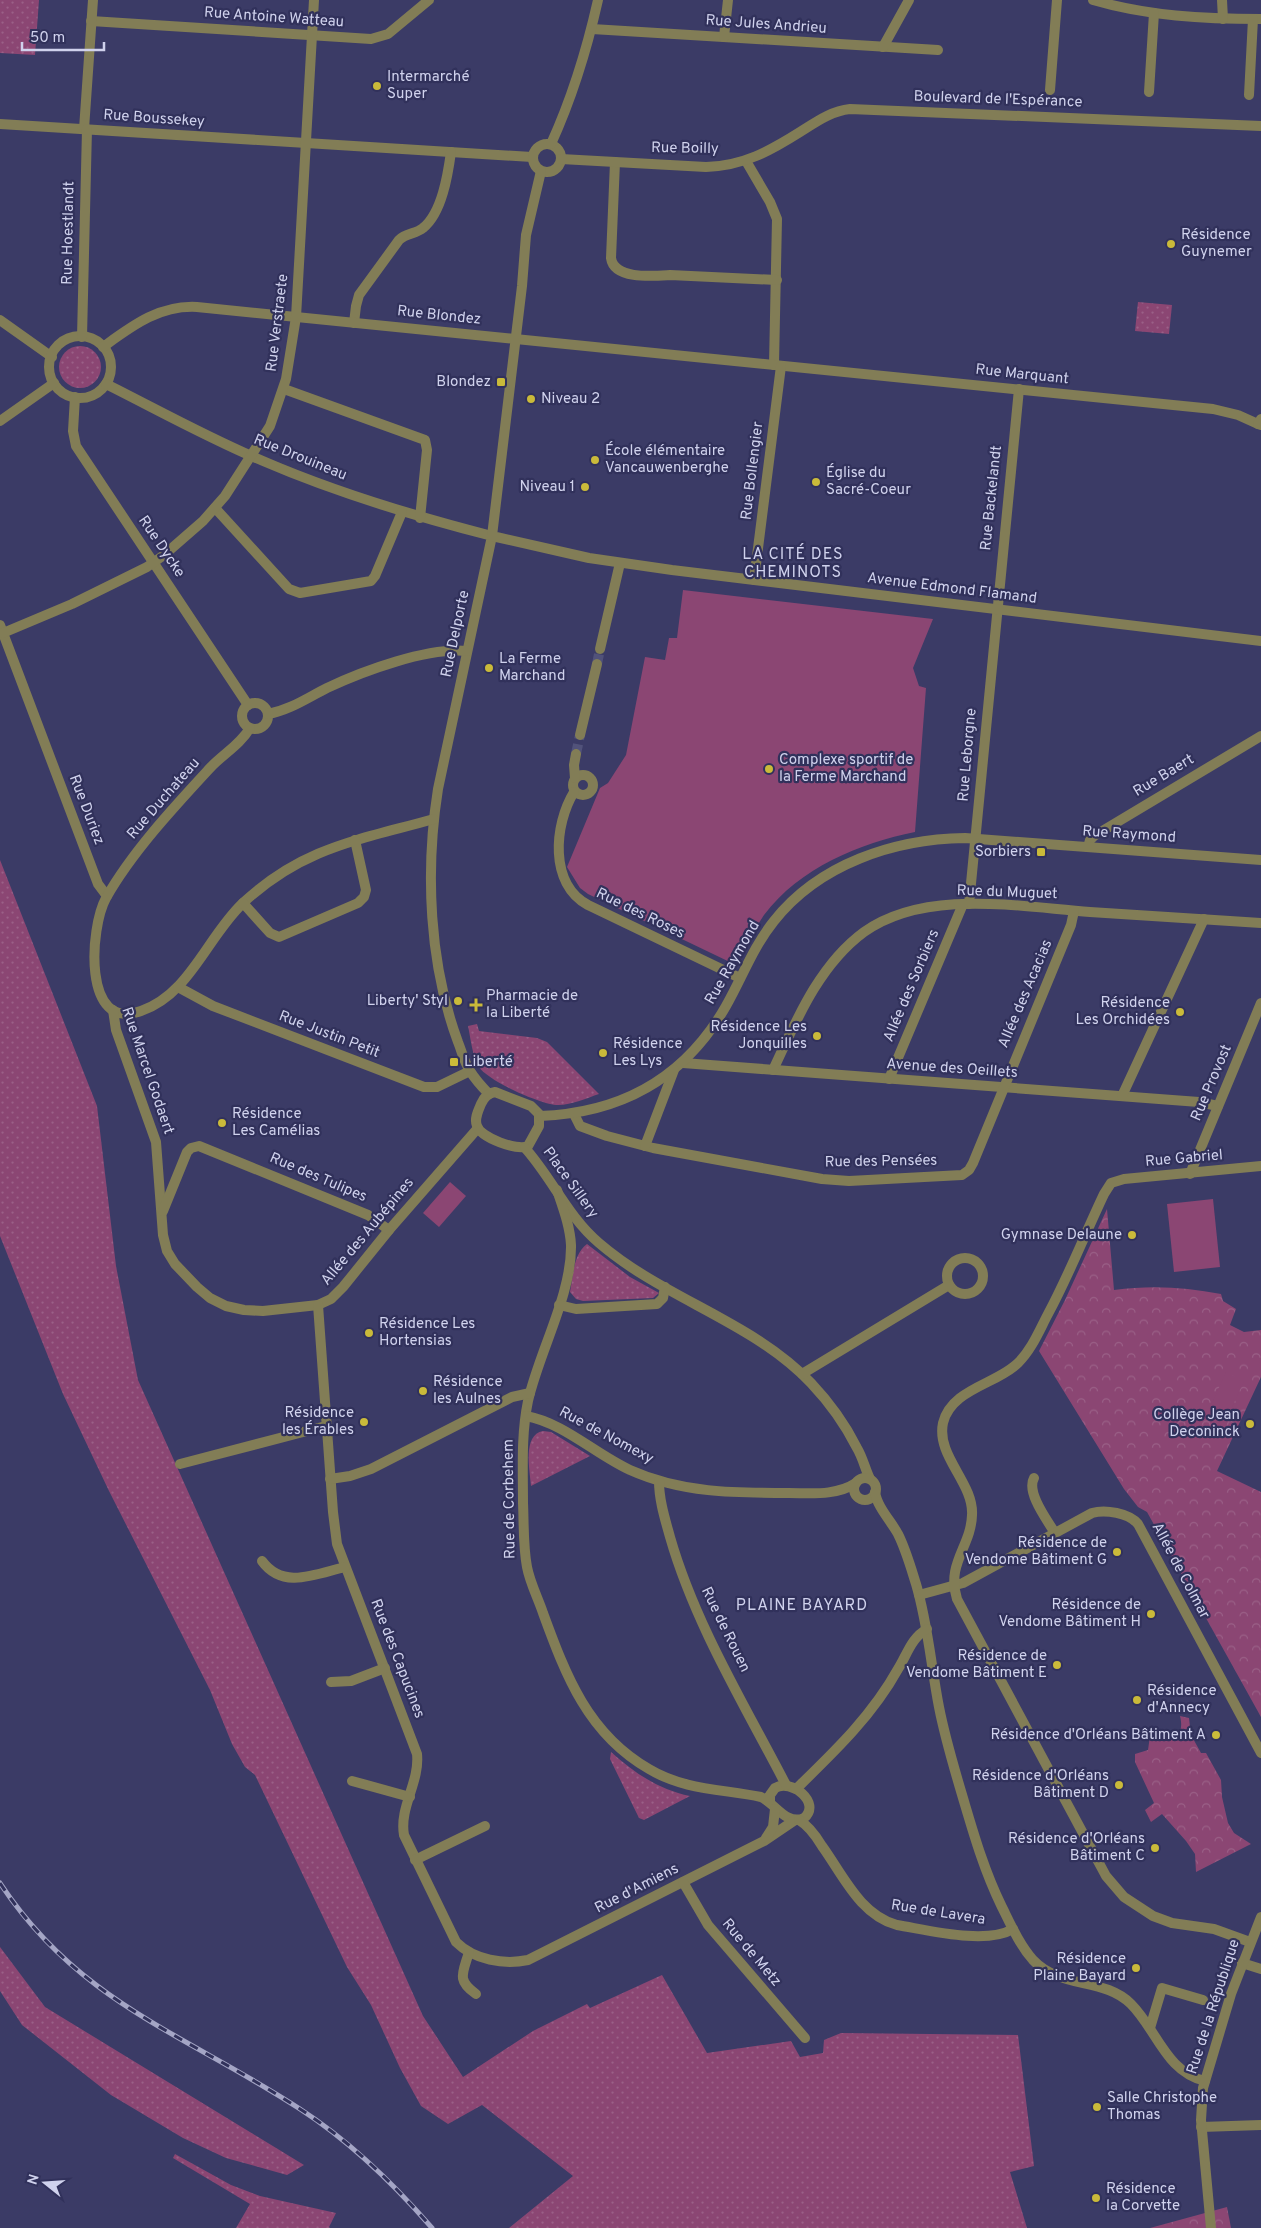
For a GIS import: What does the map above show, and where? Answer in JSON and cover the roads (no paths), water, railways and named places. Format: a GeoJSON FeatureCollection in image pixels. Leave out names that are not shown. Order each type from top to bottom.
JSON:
{"type":"FeatureCollection","features":[{"type":"Feature","properties":{"kind":"street"},"geometry":{"type":"LineString","coordinates":[[85,129],[93,0]]}},
{"type":"Feature","properties":{"kind":"street","name":"Rue Verstraete"},"geometry":{"type":"LineString","coordinates":[[1,629],[63,608],[153,563],[215,508],[231,489],[273,419],[284,388],[296,318],[314,0]]}},
{"type":"Feature","properties":{"kind":"street","name":"Rue Antoine Watteau"},"geometry":{"type":"LineString","coordinates":[[92,21],[312,36],[379,38],[394,30],[429,0]]}},
{"type":"Feature","properties":{"kind":"street"},"geometry":{"type":"LineString","coordinates":[[551,144],[571,96],[592,29],[598,0]]}},
{"type":"Feature","properties":{"kind":"street"},"geometry":{"type":"LineString","coordinates":[[724,37],[728,0]]}},
{"type":"Feature","properties":{"kind":"street"},"geometry":{"type":"LineString","coordinates":[[883,47],[909,0]]}},
{"type":"Feature","properties":{"kind":"street"},"geometry":{"type":"LineString","coordinates":[[1050,90],[1057,0]]}},
{"type":"Feature","properties":{"kind":"street"},"geometry":{"type":"LineString","coordinates":[[1092,0],[1154,13],[1223,19],[1257,19],[1249,95]]}},
{"type":"Feature","properties":{"kind":"street"},"geometry":{"type":"LineString","coordinates":[[1222,0],[1223,19]]}},
{"type":"Feature","properties":{"kind":"street"},"geometry":{"type":"LineString","coordinates":[[1148,92],[1154,13]]}},
{"type":"Feature","properties":{"kind":"street","name":"Rue Jules Andrieu"},"geometry":{"type":"LineString","coordinates":[[592,29],[938,50]]}},
{"type":"Feature","properties":{"kind":"street","name":"Boulevard de l'Espérance"},"geometry":{"type":"LineString","coordinates":[[746,161],[771,150],[828,115],[850,109],[1261,126]]}},
{"type":"Feature","properties":{"kind":"street","name":"Rue Boussekey"},"geometry":{"type":"LineString","coordinates":[[0,124],[306,143]]}},
{"type":"Feature","properties":{"kind":"street","name":"Rue Hoestlandt"},"geometry":{"type":"LineString","coordinates":[[82,337],[85,129]]}},
{"type":"Feature","properties":{"kind":"street"},"geometry":{"type":"LineString","coordinates":[[306,143],[532,157]]}},
{"type":"Feature","properties":{"kind":"street"},"geometry":{"type":"LineString","coordinates":[[544,143],[551,144],[559,150],[561,159],[559,166],[547,172],[540,171],[534,165],[532,157],[537,147],[544,143]]}},
{"type":"Feature","properties":{"kind":"street"},"geometry":{"type":"LineString","coordinates":[[354,323],[356,303],[400,238],[423,228],[437,207],[444,193],[451,152]]}},
{"type":"Feature","properties":{"kind":"street","name":"Rue Boilly"},"geometry":{"type":"LineString","coordinates":[[561,159],[706,167],[746,161]]}},
{"type":"Feature","properties":{"kind":"street"},"geometry":{"type":"LineString","coordinates":[[746,161],[770,202],[777,219],[778,365]]}},
{"type":"Feature","properties":{"kind":"street"},"geometry":{"type":"LineString","coordinates":[[615,162],[611,258],[616,270],[622,273],[656,276],[777,280]]}},
{"type":"Feature","properties":{"kind":"street","name":"Rue Delporte"},"geometry":{"type":"LineString","coordinates":[[489,1094],[470,1071],[451,1022],[436,950],[432,884],[434,819],[440,779],[492,536],[522,286],[526,235],[540,171]]}},
{"type":"Feature","properties":{"kind":"street","name":"Rue Blondez"},"geometry":{"type":"LineString","coordinates":[[103,347],[148,317],[179,308],[197,307],[778,365]]}},
{"type":"Feature","properties":{"kind":"street"},"geometry":{"type":"LineString","coordinates":[[0,320],[52,357]]}},
{"type":"Feature","properties":{"kind":"street"},"geometry":{"type":"LineString","coordinates":[[82,337],[94,340],[103,347],[108,354],[111,365],[106,384],[93,395],[75,397],[62,392],[54,383],[50,370],[52,357],[56,349],[64,342],[82,337]]}},
{"type":"Feature","properties":{"kind":"street","name":"Rue Marquant"},"geometry":{"type":"LineString","coordinates":[[778,365],[1213,409],[1231,412],[1260,423]]}},
{"type":"Feature","properties":{"kind":"street","name":"Rue Bollengier"},"geometry":{"type":"LineString","coordinates":[[754,580],[778,365]]}},
{"type":"Feature","properties":{"kind":"street"},"geometry":{"type":"LineString","coordinates":[[0,421],[54,383]]}},
{"type":"Feature","properties":{"kind":"street","name":"Rue Drouineau"},"geometry":{"type":"LineString","coordinates":[[106,384],[252,456],[319,484],[420,518],[492,536]]}},
{"type":"Feature","properties":{"kind":"street"},"geometry":{"type":"LineString","coordinates":[[284,388],[425,440],[427,450],[420,518]]}},
{"type":"Feature","properties":{"kind":"street","name":"Rue Backelandt"},"geometry":{"type":"LineString","coordinates":[[996,609],[1019,389]]}},
{"type":"Feature","properties":{"kind":"street","name":"Rue Dycke"},"geometry":{"type":"LineString","coordinates":[[75,397],[73,431],[76,446],[248,705]]}},
{"type":"Feature","properties":{"kind":"street"},"geometry":{"type":"LineString","coordinates":[[215,508],[289,589],[300,593],[371,581],[375,576],[402,512]]}},
{"type":"Feature","properties":{"kind":"street","name":"Avenue Edmond Flamand"},"geometry":{"type":"LineString","coordinates":[[492,536],[620,563],[1261,641]]}},
{"type":"Feature","properties":{"kind":"street"},"geometry":{"type":"LineString","coordinates":[[600,649],[620,563]]}},
{"type":"Feature","properties":{"kind":"street","name":"Rue Leborgne"},"geometry":{"type":"LineString","coordinates":[[966,904],[975,838],[996,609]]}},
{"type":"Feature","properties":{"kind":"street","name":"Rue Duriez"},"geometry":{"type":"LineString","coordinates":[[1,629],[98,884],[108,896]]}},
{"type":"Feature","properties":{"kind":"street"},"geometry":{"type":"LineString","coordinates":[[268,714],[290,709],[328,688],[380,667],[448,651],[468,651]]}},
{"type":"Feature","properties":{"kind":"street"},"geometry":{"type":"LineString","coordinates":[[580,736],[597,664]]}},
{"type":"Feature","properties":{"kind":"street"},"geometry":{"type":"LineString","coordinates":[[255,703],[262,705],[268,714],[267,721],[258,729],[250,728],[244,724],[242,718],[243,710],[248,705],[255,703]]}},
{"type":"Feature","properties":{"kind":"street","name":"Rue Duchateau"},"geometry":{"type":"LineString","coordinates":[[108,896],[136,855],[180,801],[216,763],[243,739],[250,728]]}},
{"type":"Feature","properties":{"kind":"street","name":"Rue Baert"},"geometry":{"type":"LineString","coordinates":[[1088,847],[1090,840],[1094,836],[1261,736]]}},
{"type":"Feature","properties":{"kind":"street","name":"Rue des Roses"},"geometry":{"type":"LineString","coordinates":[[576,754],[574,765],[575,778],[572,785],[574,792],[568,804],[558,853],[563,876],[575,897],[740,978]]}},
{"type":"Feature","properties":{"kind":"street"},"geometry":{"type":"LineString","coordinates":[[574,792],[579,795],[586,795],[592,791],[593,786],[591,779],[587,776],[580,775],[575,778]]}},
{"type":"Feature","properties":{"kind":"street"},"geometry":{"type":"LineString","coordinates":[[113,1010],[126,1014],[139,1012],[158,1003],[178,987],[218,930],[243,903],[274,878],[296,864],[326,848],[434,819]]}},
{"type":"Feature","properties":{"kind":"street","name":"Rue Raymond"},"geometry":{"type":"LineString","coordinates":[[540,1116],[574,1114],[596,1109],[631,1096],[674,1070],[683,1063],[714,1025],[759,943],[780,914],[801,893],[830,873],[853,861],[888,848],[935,839],[975,838],[1261,860]]}},
{"type":"Feature","properties":{"kind":"street"},"geometry":{"type":"LineString","coordinates":[[243,903],[270,933],[279,937],[358,903],[364,897],[366,890],[355,840]]}},
{"type":"Feature","properties":{"kind":"street","name":"Rue Marcel Godaert"},"geometry":{"type":"LineString","coordinates":[[108,896],[101,912],[94,962],[95,977],[103,998],[113,1010],[116,1030],[156,1142],[165,1246]]}},
{"type":"Feature","properties":{"kind":"street","name":"Rue du Muguet"},"geometry":{"type":"LineString","coordinates":[[773,1070],[797,1020],[832,964],[853,941],[878,924],[903,914],[927,908],[966,904],[1261,924]]}},
{"type":"Feature","properties":{"kind":"street","name":"Allée des Sorbiers"},"geometry":{"type":"LineString","coordinates":[[889,1079],[966,904]]}},
{"type":"Feature","properties":{"kind":"street","name":"Allée des Acacias"},"geometry":{"type":"LineString","coordinates":[[1004,1087],[1071,926],[1074,911]]}},
{"type":"Feature","properties":{"kind":"street"},"geometry":{"type":"LineString","coordinates":[[1122,1096],[1204,919]]}},
{"type":"Feature","properties":{"kind":"street","name":"Rue Justin Petit"},"geometry":{"type":"LineString","coordinates":[[178,987],[213,1006],[424,1087],[438,1087],[470,1071]]}},
{"type":"Feature","properties":{"kind":"street","name":"Rue Provost"},"geometry":{"type":"LineString","coordinates":[[1190,1174],[1261,1003]]}},
{"type":"Feature","properties":{"kind":"street","name":"Avenue des Oeillets"},"geometry":{"type":"LineString","coordinates":[[683,1063],[1204,1102],[1218,1106]]}},
{"type":"Feature","properties":{"kind":"street"},"geometry":{"type":"LineString","coordinates":[[645,1146],[674,1070]]}},
{"type":"Feature","properties":{"kind":"street","name":"Rue des Pensées"},"geometry":{"type":"LineString","coordinates":[[574,1114],[577,1123],[583,1127],[645,1146],[733,1164],[829,1180],[959,1176],[972,1166],[1004,1087]]}},
{"type":"Feature","properties":{"kind":"street"},"geometry":{"type":"LineString","coordinates":[[500,1093],[531,1106],[540,1116],[540,1124],[533,1140],[525,1148],[512,1147],[486,1136],[478,1128],[476,1117],[482,1102],[489,1094],[500,1093]]}},
{"type":"Feature","properties":{"kind":"street","name":"Allée des Aubépines"},"geometry":{"type":"LineString","coordinates":[[165,1246],[172,1261],[197,1287],[210,1298],[226,1306],[244,1310],[263,1311],[318,1306],[331,1299],[343,1288],[389,1230],[478,1128]]}},
{"type":"Feature","properties":{"kind":"street","name":"Rue des Tulipes"},"geometry":{"type":"LineString","coordinates":[[162,1214],[187,1152],[196,1146],[205,1147],[368,1215],[389,1230]]}},
{"type":"Feature","properties":{"kind":"street","name":"Place Sillery"},"geometry":{"type":"LineString","coordinates":[[525,1148],[557,1190],[574,1218],[598,1243],[629,1266],[750,1336],[802,1374],[826,1401],[846,1429],[858,1449],[870,1479]]}},
{"type":"Feature","properties":{"kind":"street","name":"Rue Gabriel"},"geometry":{"type":"LineString","coordinates":[[954,1587],[955,1566],[970,1528],[972,1511],[969,1499],[945,1444],[942,1430],[945,1417],[956,1401],[1013,1367],[1029,1350],[1069,1274],[1101,1199],[1111,1183],[1124,1179],[1261,1166]]}},
{"type":"Feature","properties":{"kind":"street","name":"Rue de Corbehem"},"geometry":{"type":"LineString","coordinates":[[557,1190],[567,1221],[571,1244],[569,1268],[530,1393],[522,1462],[524,1542],[528,1568],[547,1625],[570,1680],[587,1712],[604,1734],[620,1750],[665,1777],[696,1788],[758,1797],[772,1805]]}},
{"type":"Feature","properties":{"kind":"street"},"geometry":{"type":"LineString","coordinates":[[802,1374],[949,1285]]}},
{"type":"Feature","properties":{"kind":"street"},"geometry":{"type":"LineString","coordinates":[[559,1305],[576,1309],[655,1304],[662,1301],[665,1287]]}},
{"type":"Feature","properties":{"kind":"street","name":"Rue des Capucines"},"geometry":{"type":"LineString","coordinates":[[318,1306],[335,1528],[345,1568],[417,1754],[417,1774],[404,1816],[403,1831],[453,1938],[469,1952],[495,1960],[522,1961]]}},
{"type":"Feature","properties":{"kind":"street"},"geometry":{"type":"LineString","coordinates":[[330,1479],[364,1471],[512,1397],[530,1393]]}},
{"type":"Feature","properties":{"kind":"street","name":"Rue de Nomexy"},"geometry":{"type":"LineString","coordinates":[[526,1416],[548,1422],[622,1466],[660,1481],[691,1488],[720,1493],[820,1492],[843,1490],[856,1483]]}},
{"type":"Feature","properties":{"kind":"street"},"geometry":{"type":"LineString","coordinates":[[180,1464],[326,1426]]}},
{"type":"Feature","properties":{"kind":"street"},"geometry":{"type":"LineString","coordinates":[[875,1492],[868,1499],[862,1499],[855,1493],[856,1483],[862,1478],[870,1479],[875,1484],[877,1500],[902,1543],[919,1595],[944,1729],[971,1827],[988,1877],[1013,1929],[1029,1954],[1044,1970],[1065,1980],[1094,1985],[1115,1992],[1129,2002],[1150,2028],[1176,2067],[1190,2077],[1205,2081]]}},
{"type":"Feature","properties":{"kind":"street"},"geometry":{"type":"LineString","coordinates":[[1034,1478],[1031,1484],[1032,1493],[1055,1533]]}},
{"type":"Feature","properties":{"kind":"street","name":"Rue de Rouen"},"geometry":{"type":"LineString","coordinates":[[660,1481],[666,1520],[690,1594],[708,1635],[786,1785]]}},
{"type":"Feature","properties":{"kind":"street","name":"Rue de Nomexy"},"geometry":{"type":"LineString","coordinates":[[820,1492],[862,1499]]}},
{"type":"Feature","properties":{"kind":"street","name":"Allée de Colmar"},"geometry":{"type":"LineString","coordinates":[[919,1595],[954,1587],[1099,1511],[1133,1519],[1261,1754]]}},
{"type":"Feature","properties":{"kind":"street"},"geometry":{"type":"LineString","coordinates":[[262,1561],[270,1572],[288,1579],[345,1568]]}},
{"type":"Feature","properties":{"kind":"street"},"geometry":{"type":"LineString","coordinates":[[954,1587],[960,1607],[1114,1887],[1135,1906],[1160,1919],[1214,1929],[1250,1942]]}},
{"type":"Feature","properties":{"kind":"street"},"geometry":{"type":"LineString","coordinates":[[796,1789],[862,1722],[893,1679],[915,1638],[926,1630]]}},
{"type":"Feature","properties":{"kind":"street"},"geometry":{"type":"LineString","coordinates":[[331,1682],[351,1681],[385,1668]]}},
{"type":"Feature","properties":{"kind":"street"},"geometry":{"type":"LineString","coordinates":[[352,1780],[410,1798]]}},
{"type":"Feature","properties":{"kind":"street"},"geometry":{"type":"LineString","coordinates":[[764,1841],[773,1826],[772,1805],[773,1790],[779,1785],[786,1785],[796,1789],[807,1798],[810,1805],[808,1815],[797,1820],[772,1805]]}},
{"type":"Feature","properties":{"kind":"street","name":"Rue de Lavera"},"geometry":{"type":"LineString","coordinates":[[797,1820],[814,1834],[868,1909],[884,1920],[897,1925],[980,1937],[999,1936],[1013,1929]]}},
{"type":"Feature","properties":{"kind":"street","name":"Rue d'Amiens"},"geometry":{"type":"LineString","coordinates":[[522,1961],[540,1954],[764,1841],[797,1820]]}},
{"type":"Feature","properties":{"kind":"street"},"geometry":{"type":"LineString","coordinates":[[415,1860],[485,1826]]}},
{"type":"Feature","properties":{"kind":"street","name":"Rue de Metz"},"geometry":{"type":"LineString","coordinates":[[683,1882],[708,1925],[805,2038]]}},
{"type":"Feature","properties":{"kind":"street","name":"Rue de la République"},"geometry":{"type":"LineString","coordinates":[[1211,2228],[1201,2127],[1202,2098],[1205,2081],[1242,1963],[1261,1917]]}},
{"type":"Feature","properties":{"kind":"street"},"geometry":{"type":"LineString","coordinates":[[469,1952],[462,1979],[465,1987],[476,1994]]}},
{"type":"Feature","properties":{"kind":"street"},"geometry":{"type":"LineString","coordinates":[[1242,1963],[1261,1969]]}},
{"type":"Feature","properties":{"kind":"street"},"geometry":{"type":"LineString","coordinates":[[1150,2028],[1162,1988],[1202,2000]]}},
{"type":"Feature","properties":{"kind":"street"},"geometry":{"type":"LineString","coordinates":[[1201,2127],[1261,2125]]}},
{"type":"Feature","properties":{"kind":"tunnel"},"geometry":{"type":"LineString","coordinates":[[597,664],[600,649]]}},
{"type":"Feature","properties":{"kind":"tunnel"},"geometry":{"type":"LineString","coordinates":[[576,754],[580,735]]}},
{"type":"Feature","properties":{"kind":"railway"},"geometry":{"type":"LineString","coordinates":[[0,1883],[31,1924],[64,1959],[100,1988],[176,2037],[300,2109],[337,2135],[402,2195],[432,2228]]}},
{"type":"Feature","properties":{"kind":"place","name":"Intermarché Super"},"geometry":{"type":"Point","coordinates":[377,86]}},
{"type":"Feature","properties":{"kind":"place","name":"Résidence Guynemer"},"geometry":{"type":"Point","coordinates":[1171,244]}},
{"type":"Feature","properties":{"kind":"place","name":"Blondez"},"geometry":{"type":"Point","coordinates":[501,382]}},
{"type":"Feature","properties":{"kind":"place","name":"Niveau 2"},"geometry":{"type":"Point","coordinates":[531,399]}},
{"type":"Feature","properties":{"kind":"place","name":"École élémentaire Vancauwenberghe"},"geometry":{"type":"Point","coordinates":[595,460]}},
{"type":"Feature","properties":{"kind":"place","name":"Église du Sacré-Coeur"},"geometry":{"type":"Point","coordinates":[816,482]}},
{"type":"Feature","properties":{"kind":"place","name":"Niveau 1"},"geometry":{"type":"Point","coordinates":[585,487]}},
{"type":"Feature","properties":{"kind":"place","name":"La Ferme Marchand"},"geometry":{"type":"Point","coordinates":[489,668]}},
{"type":"Feature","properties":{"kind":"place","name":"Complexe sportif de la Ferme Marchand"},"geometry":{"type":"Point","coordinates":[769,769]}},
{"type":"Feature","properties":{"kind":"place","name":"Sorbiers"},"geometry":{"type":"Point","coordinates":[1041,852]}},
{"type":"Feature","properties":{"kind":"place","name":"Liberty' Styl"},"geometry":{"type":"Point","coordinates":[458,1001]}},
{"type":"Feature","properties":{"kind":"place","name":"Pharmacie de la Liberté"},"geometry":{"type":"Point","coordinates":[476,1005]}},
{"type":"Feature","properties":{"kind":"place","name":"Résidence Les Orchidées"},"geometry":{"type":"Point","coordinates":[1180,1012]}},
{"type":"Feature","properties":{"kind":"place","name":"Résidence Les Jonquilles"},"geometry":{"type":"Point","coordinates":[817,1036]}},
{"type":"Feature","properties":{"kind":"place","name":"Résidence Les Lys"},"geometry":{"type":"Point","coordinates":[603,1053]}},
{"type":"Feature","properties":{"kind":"place","name":"Liberté"},"geometry":{"type":"Point","coordinates":[454,1062]}},
{"type":"Feature","properties":{"kind":"place","name":"Résidence Les Camélias"},"geometry":{"type":"Point","coordinates":[222,1123]}},
{"type":"Feature","properties":{"kind":"place","name":"Gymnase Delaune"},"geometry":{"type":"Point","coordinates":[1132,1235]}},
{"type":"Feature","properties":{"kind":"place","name":"Résidence Les Hortensias"},"geometry":{"type":"Point","coordinates":[369,1333]}},
{"type":"Feature","properties":{"kind":"place","name":"Résidence les Aulnes"},"geometry":{"type":"Point","coordinates":[423,1391]}},
{"type":"Feature","properties":{"kind":"place","name":"Résidence les Érables"},"geometry":{"type":"Point","coordinates":[364,1422]}},
{"type":"Feature","properties":{"kind":"place","name":"Collège Jean Deconinck"},"geometry":{"type":"Point","coordinates":[1250,1424]}},
{"type":"Feature","properties":{"kind":"place","name":"Résidence de Vendome Bâtiment G"},"geometry":{"type":"Point","coordinates":[1117,1552]}},
{"type":"Feature","properties":{"kind":"place","name":"Résidence de Vendome Bâtiment H"},"geometry":{"type":"Point","coordinates":[1151,1614]}},
{"type":"Feature","properties":{"kind":"place","name":"Résidence de Vendome Bâtiment E"},"geometry":{"type":"Point","coordinates":[1057,1665]}},
{"type":"Feature","properties":{"kind":"place","name":"Résidence d'Annecy"},"geometry":{"type":"Point","coordinates":[1137,1700]}},
{"type":"Feature","properties":{"kind":"place","name":"Résidence d'Orléans Bâtiment A"},"geometry":{"type":"Point","coordinates":[1216,1735]}},
{"type":"Feature","properties":{"kind":"place","name":"Résidence d'Orléans Bâtiment D"},"geometry":{"type":"Point","coordinates":[1119,1785]}},
{"type":"Feature","properties":{"kind":"place","name":"Résidence d'Orléans Bâtiment C"},"geometry":{"type":"Point","coordinates":[1155,1848]}},
{"type":"Feature","properties":{"kind":"place","name":"Résidence Plaine Bayard"},"geometry":{"type":"Point","coordinates":[1136,1968]}},
{"type":"Feature","properties":{"kind":"place","name":"Salle Christophe Thomas"},"geometry":{"type":"Point","coordinates":[1097,2107]}},
{"type":"Feature","properties":{"kind":"place","name":"Résidence la Corvette"},"geometry":{"type":"Point","coordinates":[1096,2198]}},
{"type":"Feature","properties":{"kind":"district","name":"LA CITÉ DES CHEMINOTS"},"geometry":{"type":"Point","coordinates":[793,564]}},
{"type":"Feature","properties":{"kind":"district","name":"PLAINE BAYARD"},"geometry":{"type":"Point","coordinates":[802,1606]}}]}
